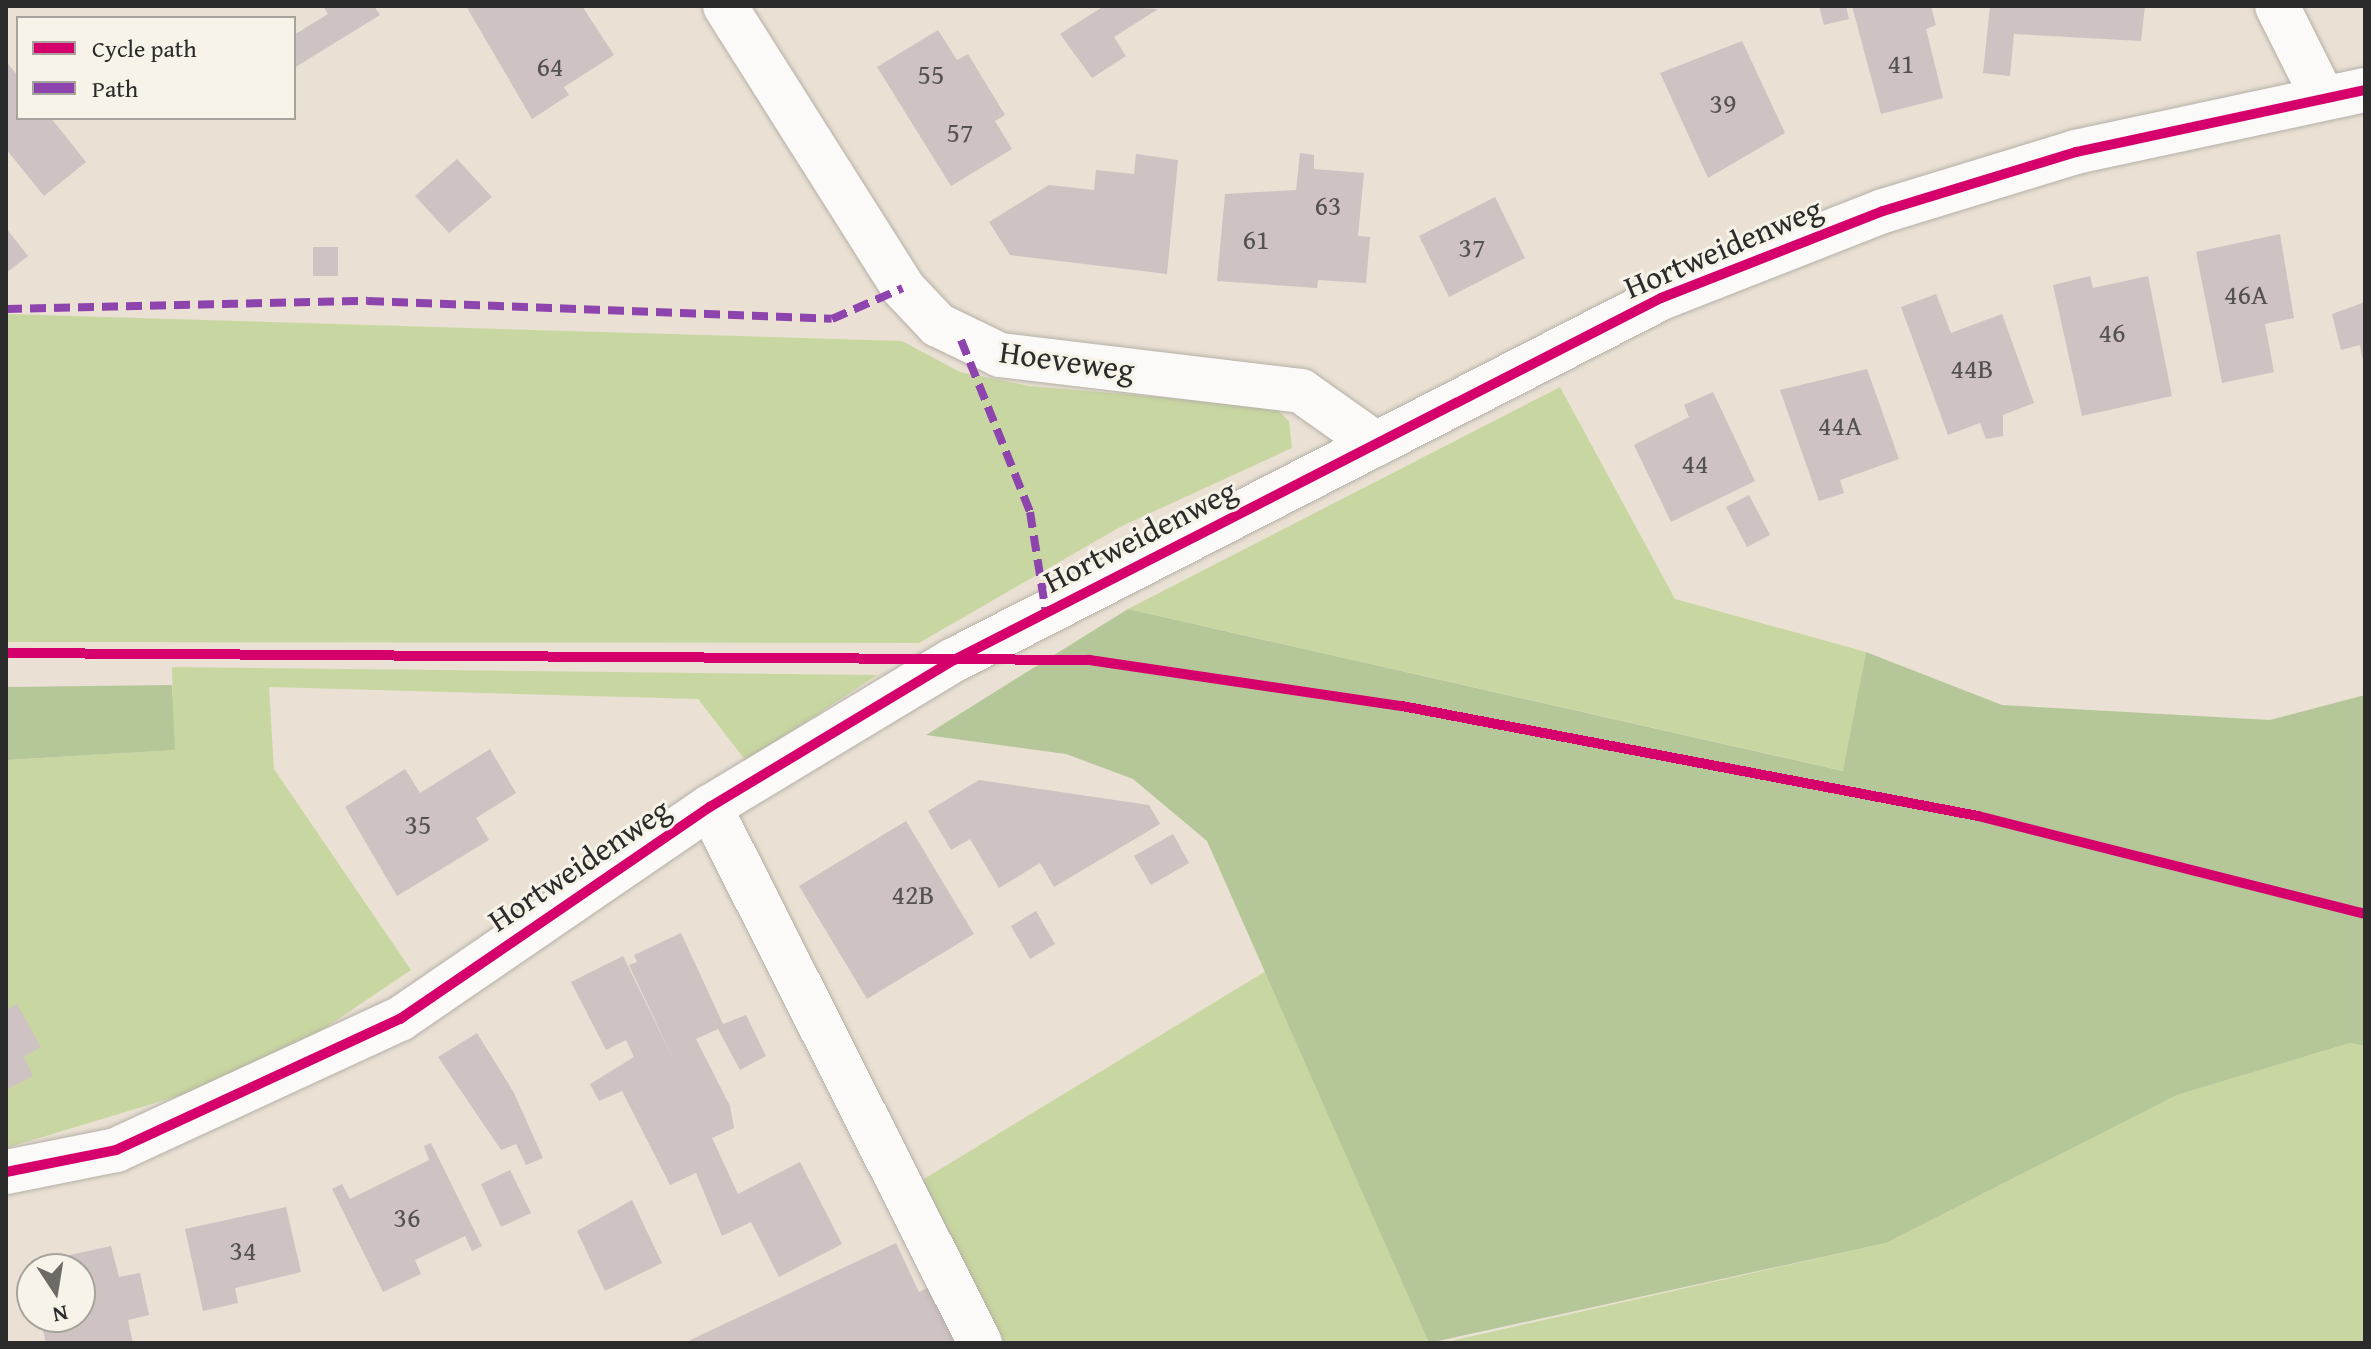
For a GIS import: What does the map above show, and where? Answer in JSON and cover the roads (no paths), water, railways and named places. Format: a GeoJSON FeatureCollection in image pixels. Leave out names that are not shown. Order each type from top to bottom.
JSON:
{"type":"FeatureCollection","features":[{"type":"Feature","properties":{"kind":"street","name":"Hoeveweg"},"geometry":{"type":"LineString","coordinates":[[725,6],[903,288],[938,325],[1000,355],[1301,391],[1376,444]]}},
{"type":"Feature","properties":{"kind":"street"},"geometry":{"type":"LineString","coordinates":[[2277,6],[2323,98]]}},
{"type":"Feature","properties":{"kind":"street","name":"Hortweidenweg"},"geometry":{"type":"LineString","coordinates":[[6,1172],[116,1150],[400,1019],[710,807],[954,660],[1661,298],[1883,211],[2076,152],[2365,90]]}},
{"type":"Feature","properties":{"kind":"street"},"geometry":{"type":"LineString","coordinates":[[710,807],[980,1343]]}}]}
